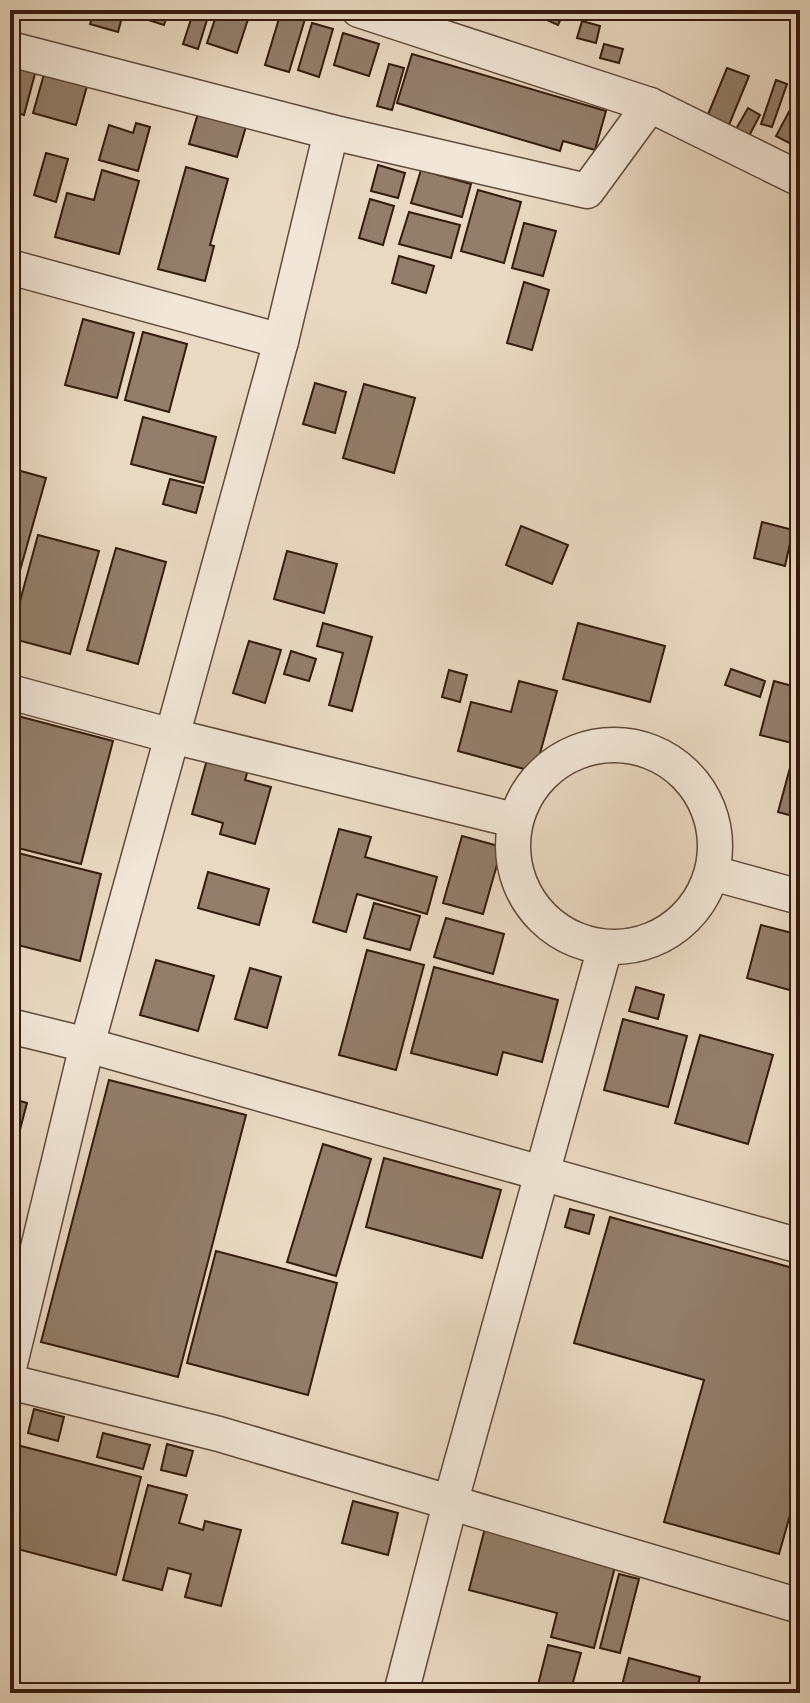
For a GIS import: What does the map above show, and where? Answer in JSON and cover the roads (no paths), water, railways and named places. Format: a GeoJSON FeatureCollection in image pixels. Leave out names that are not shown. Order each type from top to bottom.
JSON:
{"type":"FeatureCollection","features":[{"type":"Feature","properties":{"kind":"street"},"geometry":{"type":"LineString","coordinates":[[359,10],[650,105],[800,179]]}},
{"type":"Feature","properties":{"kind":"street"},"geometry":{"type":"LineString","coordinates":[[10,49],[331,132],[587,191],[650,105]]}},
{"type":"Feature","properties":{"kind":"street"},"geometry":{"type":"LineString","coordinates":[[10,1364],[87,1045],[281,341],[331,132]]}},
{"type":"Feature","properties":{"kind":"street"},"geometry":{"type":"LineString","coordinates":[[10,267],[281,341]]}},
{"type":"Feature","properties":{"kind":"street"},"geometry":{"type":"LineString","coordinates":[[10,692],[172,736],[514,820]]}},
{"type":"Feature","properties":{"kind":"street"},"geometry":{"type":"LineString","coordinates":[[587,746],[641,747],[688,773],[716,820],[716,874],[674,932],[604,951],[549,928],[515,879],[514,820],[540,773],[587,746]]}},
{"type":"Feature","properties":{"kind":"street"},"geometry":{"type":"LineString","coordinates":[[716,874],[800,897]]}},
{"type":"Feature","properties":{"kind":"street"},"geometry":{"type":"LineString","coordinates":[[401,1693],[450,1504],[604,951]]}},
{"type":"Feature","properties":{"kind":"street"},"geometry":{"type":"LineString","coordinates":[[10,1026],[800,1246]]}},
{"type":"Feature","properties":{"kind":"street"},"geometry":{"type":"LineString","coordinates":[[10,1382],[219,1434],[800,1606]]}}]}
